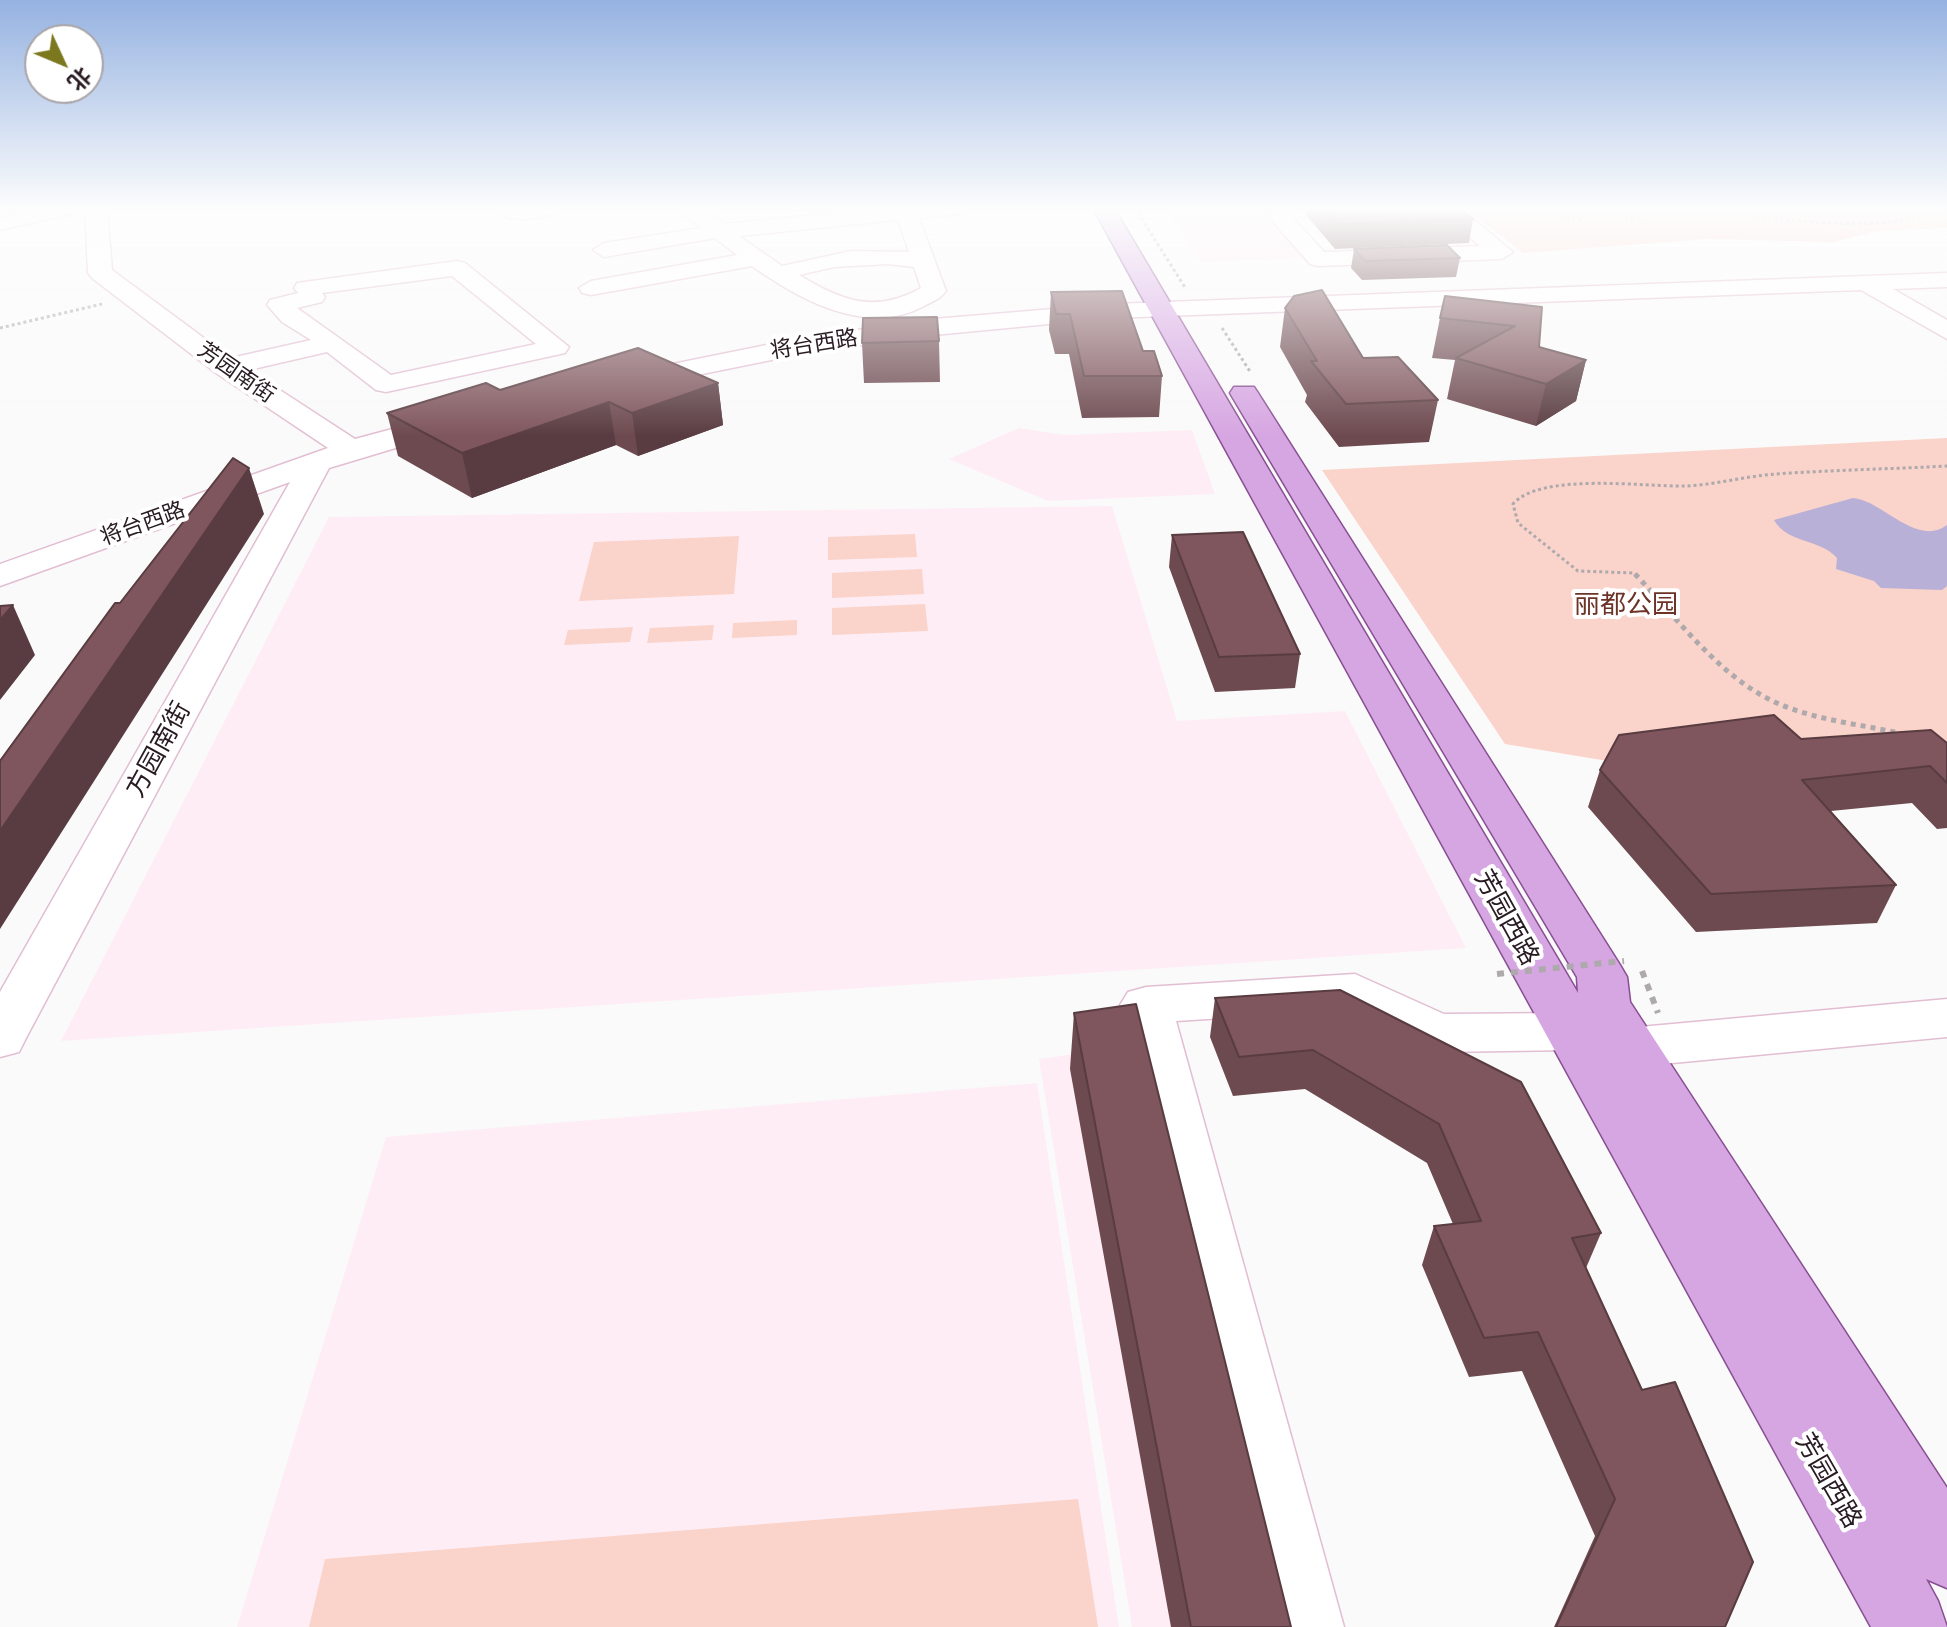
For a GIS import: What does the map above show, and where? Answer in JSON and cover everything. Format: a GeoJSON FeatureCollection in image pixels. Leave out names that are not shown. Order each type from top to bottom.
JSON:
{"type":"FeatureCollection","features":[{"type":"Feature","properties":{"kind":"main road","name":"芳园西路"},"geometry":{"type":"LineString","coordinates":[[1157,284],[1173,306]]}},
{"type":"Feature","properties":{"kind":"main road","name":"芳园西路"},"geometry":{"type":"LineString","coordinates":[[1161,284],[1595,1044],[1912,1627]]}},
{"type":"Feature","properties":{"kind":"main road","name":"芳园西路"},"geometry":{"type":"LineString","coordinates":[[1595,1044],[1947,1552]]}},
{"type":"Feature","properties":{"kind":"street","name":"芳园南街"},"geometry":{"type":"LineString","coordinates":[[113,284],[226,367],[334,456]]}},
{"type":"Feature","properties":{"kind":"street"},"geometry":{"type":"LineString","coordinates":[[337,284],[306,288],[313,297],[279,305],[295,323],[311,327],[386,384],[556,347],[477,284]]}},
{"type":"Feature","properties":{"kind":"street"},"geometry":{"type":"LineString","coordinates":[[591,288],[614,284]]}},
{"type":"Feature","properties":{"kind":"street"},"geometry":{"type":"LineString","coordinates":[[799,284],[825,300],[847,308],[903,320],[934,291],[931,284]]}},
{"type":"Feature","properties":{"kind":"street"},"geometry":{"type":"LineString","coordinates":[[1489,284],[1502,295]]}},
{"type":"Feature","properties":{"kind":"street","name":"将台西路"},"geometry":{"type":"LineString","coordinates":[[605,386],[801,346],[903,320],[1173,306],[1810,284]]}},
{"type":"Feature","properties":{"kind":"street"},"geometry":{"type":"LineString","coordinates":[[1867,284],[1947,331]]}},
{"type":"Feature","properties":{"kind":"street"},"geometry":{"type":"LineString","coordinates":[[226,367],[332,343]]}},
{"type":"Feature","properties":{"kind":"street","name":"将台西路"},"geometry":{"type":"LineString","coordinates":[[0,576],[334,456],[484,414]]}},
{"type":"Feature","properties":{"kind":"street","name":"方园南街"},"geometry":{"type":"LineString","coordinates":[[0,1038],[334,456]]}},
{"type":"Feature","properties":{"kind":"street"},"geometry":{"type":"LineString","coordinates":[[1307,1627],[1146,1005],[1355,992],[1437,1033],[1595,1044],[1947,1018]]}},
{"type":"Feature","properties":{"kind":"path"},"geometry":{"type":"LineString","coordinates":[[0,328],[130,298]]}},
{"type":"Feature","properties":{"kind":"path"},"geometry":{"type":"LineString","coordinates":[[1901,733],[1808,714],[1763,696],[1736,674],[1634,573],[1578,571],[1518,523],[1513,504],[1522,494],[1574,485],[1625,482],[1686,486],[1773,474],[1947,466]]}},
{"type":"Feature","properties":{"kind":"path"},"geometry":{"type":"LineString","coordinates":[[1497,974],[1624,961]]}},
{"type":"Feature","properties":{"kind":"shaded area"},"geometry":{"type":"Polygon","coordinates":[[[1019,428],[1065,435],[1192,430],[1215,494],[1048,501],[949,459],[1019,428]]]}},
{"type":"Feature","properties":{"kind":"shaded area"},"geometry":{"type":"Polygon","coordinates":[[[1853,498],[1876,506],[1924,531],[1936,531],[1947,525],[1947,586],[1942,590],[1881,588],[1874,581],[1836,569],[1837,558],[1830,552],[1787,533],[1774,520],[1853,498]]]}},
{"type":"Feature","properties":{"kind":"shaded area"},"geometry":{"type":"Polygon","coordinates":[[[1112,506],[1177,721],[1345,711],[1466,948],[61,1041],[329,517],[1112,506]]]}},
{"type":"Feature","properties":{"kind":"shaded area"},"geometry":{"type":"Polygon","coordinates":[[[1141,1045],[1286,1627],[1132,1627],[1039,1059],[1141,1045]]]}},
{"type":"Feature","properties":{"kind":"shaded area"},"geometry":{"type":"Polygon","coordinates":[[[1037,1083],[1119,1627],[237,1627],[386,1137],[1037,1083]]]}},
{"type":"Feature","properties":{"kind":"green space","name":"丽都公园"},"geometry":{"type":"Polygon","coordinates":[[[1947,438],[1947,768],[1614,762],[1505,744],[1322,470],[1947,438]]]}},
{"type":"Feature","properties":{"kind":"green space"},"geometry":{"type":"Polygon","coordinates":[[[915,534],[917,557],[828,560],[828,537],[915,534]]]}},
{"type":"Feature","properties":{"kind":"green space"},"geometry":{"type":"Polygon","coordinates":[[[739,536],[734,594],[579,601],[594,542],[739,536]]]}},
{"type":"Feature","properties":{"kind":"green space"},"geometry":{"type":"Polygon","coordinates":[[[922,569],[924,594],[832,598],[832,573],[922,569]]]}},
{"type":"Feature","properties":{"kind":"green space"},"geometry":{"type":"Polygon","coordinates":[[[925,604],[928,631],[832,635],[832,608],[925,604]]]}},
{"type":"Feature","properties":{"kind":"green space"},"geometry":{"type":"Polygon","coordinates":[[[797,620],[797,635],[732,638],[733,623],[797,620]]]}},
{"type":"Feature","properties":{"kind":"green space"},"geometry":{"type":"Polygon","coordinates":[[[714,625],[712,640],[647,643],[650,628],[714,625]]]}},
{"type":"Feature","properties":{"kind":"green space"},"geometry":{"type":"Polygon","coordinates":[[[633,627],[630,642],[564,645],[568,630],[633,627]]]}},
{"type":"Feature","properties":{"kind":"green space"},"geometry":{"type":"Polygon","coordinates":[[[1078,1499],[1098,1627],[309,1627],[325,1559],[1078,1499]]]}},
{"type":"Feature","properties":{"kind":"building"},"geometry":{"type":"Polygon","coordinates":[[[1322,290],[1363,358],[1398,357],[1438,400],[1346,404],[1311,361],[1317,361],[1285,308],[1294,296],[1322,290]]]}},
{"type":"Feature","properties":{"kind":"building"},"geometry":{"type":"Polygon","coordinates":[[[1122,291],[1143,351],[1154,351],[1162,376],[1084,376],[1070,314],[1056,314],[1051,292],[1122,291]]]}},
{"type":"Feature","properties":{"kind":"building"},"geometry":{"type":"Polygon","coordinates":[[[1445,296],[1542,307],[1539,347],[1586,360],[1546,384],[1456,358],[1515,326],[1440,318],[1445,296]]]}},
{"type":"Feature","properties":{"kind":"building"},"geometry":{"type":"Polygon","coordinates":[[[937,317],[939,341],[862,343],[863,318],[937,317]]]}},
{"type":"Feature","properties":{"kind":"building"},"geometry":{"type":"Polygon","coordinates":[[[638,348],[718,383],[632,413],[609,402],[462,453],[387,413],[486,383],[500,390],[638,348]]]}},
{"type":"Feature","properties":{"kind":"building"},"geometry":{"type":"Polygon","coordinates":[[[233,458],[249,468],[0,831],[0,761],[115,603],[120,603],[233,458]]]}},
{"type":"Feature","properties":{"kind":"building"},"geometry":{"type":"Polygon","coordinates":[[[1243,532],[1300,654],[1219,657],[1172,535],[1243,532]]]}},
{"type":"Feature","properties":{"kind":"building"},"geometry":{"type":"Polygon","coordinates":[[[13,605],[0,620],[0,606],[13,605]]]}},
{"type":"Feature","properties":{"kind":"building"},"geometry":{"type":"Polygon","coordinates":[[[1774,715],[1801,739],[1931,730],[1947,743],[1947,783],[1930,766],[1802,780],[1896,885],[1711,894],[1600,770],[1619,735],[1774,715]]]}},
{"type":"Feature","properties":{"kind":"building"},"geometry":{"type":"Polygon","coordinates":[[[1340,990],[1521,1082],[1601,1233],[1572,1238],[1642,1390],[1675,1382],[1753,1562],[1725,1627],[1556,1627],[1615,1499],[1538,1332],[1484,1338],[1434,1226],[1481,1221],[1439,1124],[1313,1050],[1239,1057],[1215,998],[1340,990]]]}},
{"type":"Feature","properties":{"kind":"building"},"geometry":{"type":"Polygon","coordinates":[[[1136,1004],[1291,1627],[1191,1627],[1074,1013],[1136,1004]]]}}]}
